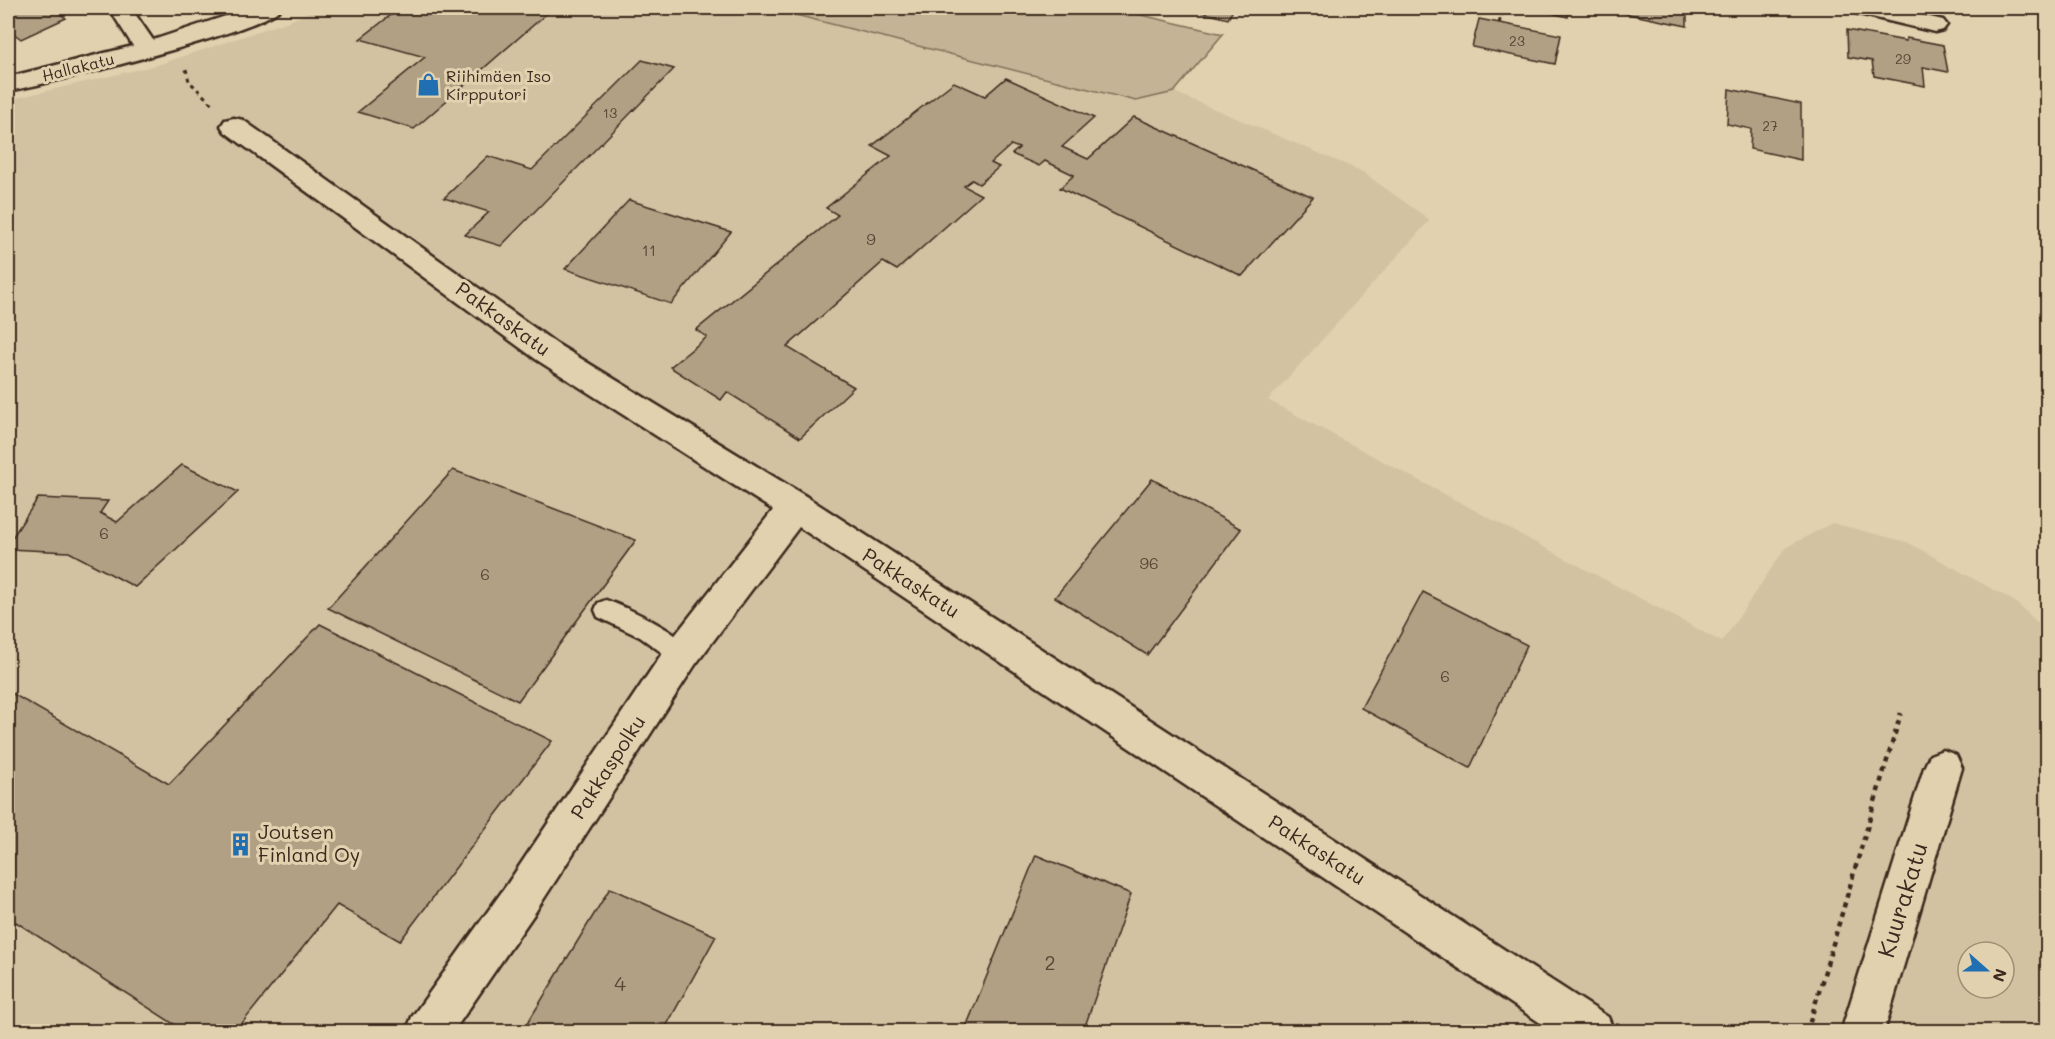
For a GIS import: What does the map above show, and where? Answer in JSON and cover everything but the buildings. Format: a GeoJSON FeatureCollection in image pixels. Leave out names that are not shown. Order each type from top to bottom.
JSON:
{"type":"FeatureCollection","features":[{"type":"Feature","properties":{"kind":"street"},"geometry":{"type":"LineString","coordinates":[[120,8],[147,50]]}},
{"type":"Feature","properties":{"kind":"street","name":"Hallakatu"},"geometry":{"type":"LineString","coordinates":[[8,84],[147,50],[224,26],[270,8]]}},
{"type":"Feature","properties":{"kind":"street"},"geometry":{"type":"LineString","coordinates":[[1863,8],[1935,25]]}},
{"type":"Feature","properties":{"kind":"street","name":"Pakkaskatu"},"geometry":{"type":"LineString","coordinates":[[234,126],[548,352],[795,507],[1593,1032]]}},
{"type":"Feature","properties":{"kind":"street","name":"Pakkaspolku"},"geometry":{"type":"LineString","coordinates":[[427,1032],[520,900],[682,654],[795,507]]}},
{"type":"Feature","properties":{"kind":"street","name":"Kuurakatu"},"geometry":{"type":"LineString","coordinates":[[1863,1032],[1943,768]]}},
{"type":"Feature","properties":{"kind":"lane"},"geometry":{"type":"LineString","coordinates":[[606,610],[648,630],[682,654]]}},
{"type":"Feature","properties":{"kind":"path"},"geometry":{"type":"LineString","coordinates":[[1499,23],[1504,8]]}},
{"type":"Feature","properties":{"kind":"path"},"geometry":{"type":"LineString","coordinates":[[177,39],[189,81],[234,126]]}},
{"type":"Feature","properties":{"kind":"path"},"geometry":{"type":"LineString","coordinates":[[1807,1032],[1901,713]]}},
{"type":"Feature","properties":{"kind":"shaded area"},"geometry":{"type":"Polygon","coordinates":[[[316,8],[768,8],[1136,101],[1174,92],[1361,171],[1430,220],[1268,400],[1722,642],[1785,548],[1832,523],[1907,542],[2014,601],[2047,631],[2047,1031],[8,1031],[8,100],[157,65],[292,20],[316,8]]]}},
{"type":"Feature","properties":{"kind":"shaded area"},"geometry":{"type":"Polygon","coordinates":[[[768,8],[1111,8],[1223,34],[1174,92],[1136,101],[768,8]]]}},
{"type":"Feature","properties":{"kind":"place","name":"Riihimäen Iso Kirpputori"},"geometry":{"type":"Point","coordinates":[428,85]}},
{"type":"Feature","properties":{"kind":"place","name":"Joutsen Finland Oy"},"geometry":{"type":"Point","coordinates":[240,844]}}]}
